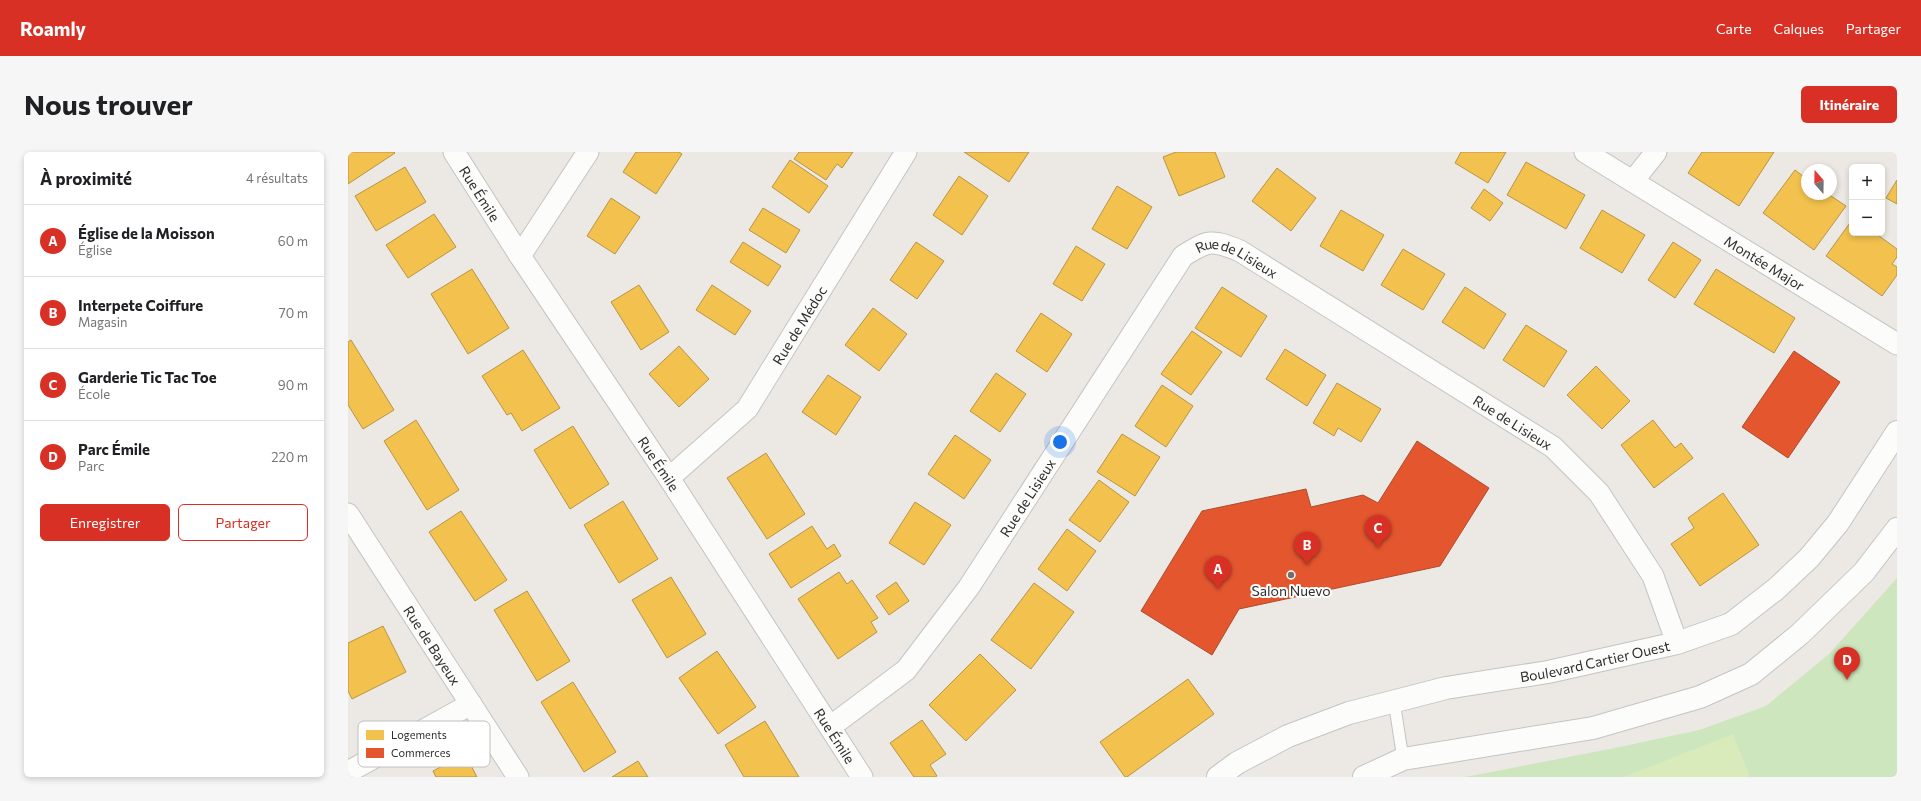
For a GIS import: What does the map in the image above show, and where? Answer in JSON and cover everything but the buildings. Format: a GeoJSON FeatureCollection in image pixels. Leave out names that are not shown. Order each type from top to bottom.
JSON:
{"type":"FeatureCollection","features":[{"type":"Feature","properties":{"kind":"street","name":"Rue Émile"},"geometry":{"type":"LineString","coordinates":[[454,152],[520,256],[670,478],[862,777]]}},
{"type":"Feature","properties":{"kind":"street"},"geometry":{"type":"LineString","coordinates":[[520,256],[588,152]]}},
{"type":"Feature","properties":{"kind":"street","name":"Rue de Médoc"},"geometry":{"type":"LineString","coordinates":[[670,478],[747,409],[906,152]]}},
{"type":"Feature","properties":{"kind":"street","name":"Montée Major"},"geometry":{"type":"LineString","coordinates":[[1585,152],[1897,344]]}},
{"type":"Feature","properties":{"kind":"street"},"geometry":{"type":"LineString","coordinates":[[1633,181],[1656,152]]}},
{"type":"Feature","properties":{"kind":"street","name":"Rue de Lisieux"},"geometry":{"type":"LineString","coordinates":[[830,727],[906,670],[969,587],[1183,256],[1202,244],[1220,242],[1240,250],[1553,447],[1599,493],[1653,576],[1678,643]]}},
{"type":"Feature","properties":{"kind":"street","name":"Boulevard Cartier Ouest"},"geometry":{"type":"LineString","coordinates":[[1218,777],[1237,763],[1288,736],[1349,713],[1446,688],[1548,672],[1678,643],[1731,624],[1776,589],[1798,568],[1838,523],[1897,432]]}},
{"type":"Feature","properties":{"kind":"street","name":"Rue de Bayeux"},"geometry":{"type":"LineString","coordinates":[[348,514],[482,721]]}},
{"type":"Feature","properties":{"kind":"street"},"geometry":{"type":"LineString","coordinates":[[1364,777],[1403,759],[1593,728],[1700,697],[1751,674],[1800,634],[1864,572],[1897,530]]}},
{"type":"Feature","properties":{"kind":"street"},"geometry":{"type":"LineString","coordinates":[[440,721],[471,704]]}},
{"type":"Feature","properties":{"kind":"street","name":"Rue de Bayeux"},"geometry":{"type":"LineString","coordinates":[[490,734],[518,777]]}},
{"type":"Feature","properties":{"kind":"street"},"geometry":{"type":"LineString","coordinates":[[348,772],[358,766]]}},
{"type":"Feature","properties":{"kind":"lane"},"geometry":{"type":"LineString","coordinates":[[1394,701],[1403,759]]}},
{"type":"Feature","properties":{"kind":"green space"},"geometry":{"type":"Polygon","coordinates":[[[1897,578],[1897,777],[1465,777],[1699,730],[1766,706],[1829,654],[1897,578]]]}},
{"type":"Feature","properties":{"kind":"green space"},"geometry":{"type":"Polygon","coordinates":[[[1733,734],[1750,777],[1624,777],[1733,734]]]}},
{"type":"Feature","properties":{"kind":"place","name":"Garderie Tic Tac Toe"},"geometry":{"type":"Point","coordinates":[1378,548]}},
{"type":"Feature","properties":{"kind":"place","name":"Interpete Coiffure"},"geometry":{"type":"Point","coordinates":[1307,565]}},
{"type":"Feature","properties":{"kind":"place","name":"Salon Nuevo"},"geometry":{"type":"Point","coordinates":[1291,575]}},
{"type":"Feature","properties":{"kind":"place","name":"Église de la Moisson"},"geometry":{"type":"Point","coordinates":[1218,589]}},
{"type":"Feature","properties":{"kind":"place","name":"Parc Émile"},"geometry":{"type":"Point","coordinates":[1847,680]}}]}
